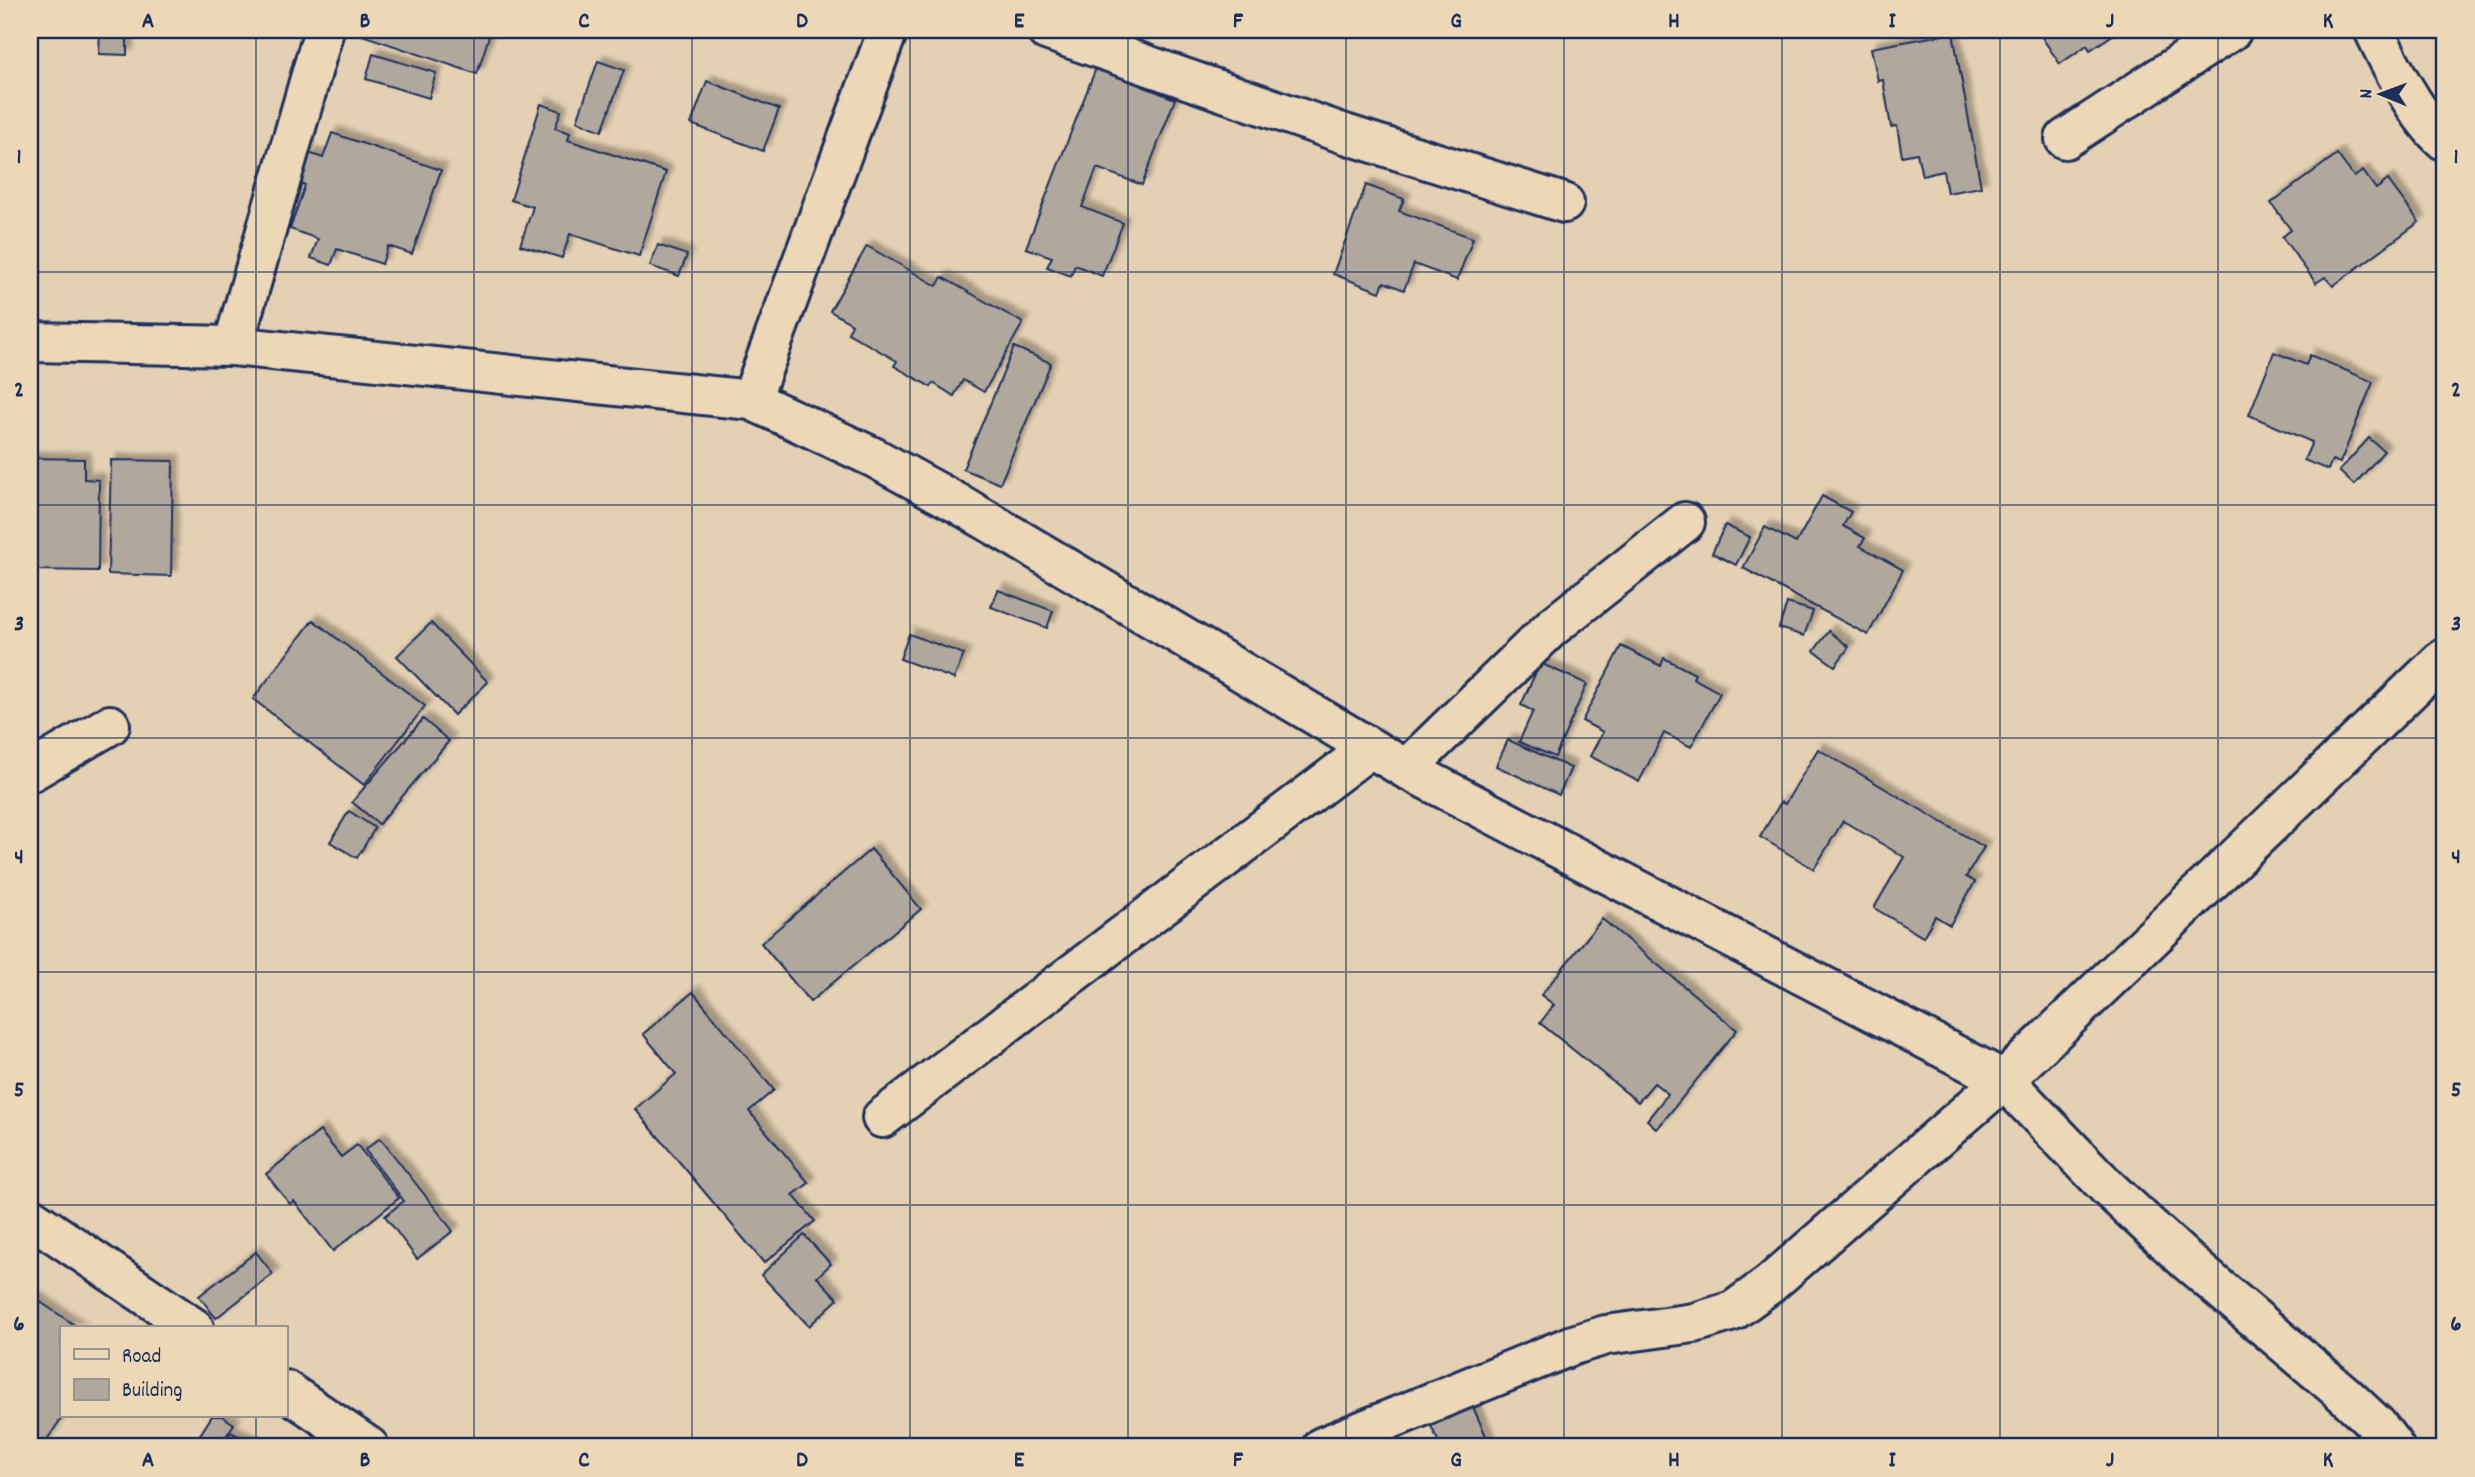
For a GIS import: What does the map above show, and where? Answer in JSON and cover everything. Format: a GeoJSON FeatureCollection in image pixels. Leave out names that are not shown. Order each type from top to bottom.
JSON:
{"type":"FeatureCollection","features":[{"type":"Feature","properties":{"kind":"street"},"geometry":{"type":"LineString","coordinates":[[233,346],[324,30]]}},
{"type":"Feature","properties":{"kind":"street"},"geometry":{"type":"LineString","coordinates":[[751,400],[888,30]]}},
{"type":"Feature","properties":{"kind":"street"},"geometry":{"type":"LineString","coordinates":[[1046,30],[1345,134],[1564,203]]}},
{"type":"Feature","properties":{"kind":"street"},"geometry":{"type":"LineString","coordinates":[[2065,139],[2232,30]]}},
{"type":"Feature","properties":{"kind":"street"},"geometry":{"type":"LineString","coordinates":[[2374,30],[2412,100],[2445,141]]}},
{"type":"Feature","properties":{"kind":"street"},"geometry":{"type":"LineString","coordinates":[[30,342],[233,346],[751,400],[873,457],[959,504],[1406,769],[2004,1080],[2109,1189],[2187,1261],[2345,1395],[2377,1425],[2394,1447]]}},
{"type":"Feature","properties":{"kind":"street"},"geometry":{"type":"LineString","coordinates":[[1406,769],[1551,628],[1685,522]]}},
{"type":"Feature","properties":{"kind":"street"},"geometry":{"type":"LineString","coordinates":[[1322,1447],[1573,1345],[1606,1335],[1694,1323],[1732,1311],[1770,1284],[2004,1080],[2445,657]]}},
{"type":"Feature","properties":{"kind":"street"},"geometry":{"type":"LineString","coordinates":[[30,772],[110,725]]}},
{"type":"Feature","properties":{"kind":"street"},"geometry":{"type":"LineString","coordinates":[[882,1118],[1369,748]]}},
{"type":"Feature","properties":{"kind":"street"},"geometry":{"type":"LineString","coordinates":[[30,1217],[191,1326]]}},
{"type":"Feature","properties":{"kind":"street"},"geometry":{"type":"LineString","coordinates":[[287,1391],[369,1447]]}},
{"type":"Feature","properties":{"kind":"building"},"geometry":{"type":"Polygon","coordinates":[[[100,30],[127,30],[127,55],[99,54],[100,30]]]}},
{"type":"Feature","properties":{"kind":"building"},"geometry":{"type":"Polygon","coordinates":[[[361,30],[491,30],[477,74],[359,34],[361,30]]]}},
{"type":"Feature","properties":{"kind":"building"},"geometry":{"type":"Polygon","coordinates":[[[2037,30],[2120,30],[2090,50],[2087,45],[2060,64],[2037,30]]]}},
{"type":"Feature","properties":{"kind":"building"},"geometry":{"type":"Polygon","coordinates":[[[1953,33],[1981,187],[1947,193],[1943,171],[1922,176],[1917,153],[1902,156],[1897,126],[1891,127],[1883,80],[1878,81],[1871,48],[1953,33]]]}},
{"type":"Feature","properties":{"kind":"building"},"geometry":{"type":"Polygon","coordinates":[[[373,54],[436,73],[429,98],[366,79],[373,54]]]}},
{"type":"Feature","properties":{"kind":"building"},"geometry":{"type":"Polygon","coordinates":[[[598,61],[624,70],[602,131],[577,121],[598,61]]]}},
{"type":"Feature","properties":{"kind":"building"},"geometry":{"type":"Polygon","coordinates":[[[1096,68],[1175,99],[1142,185],[1097,168],[1082,207],[1123,223],[1102,276],[1075,265],[1071,276],[1047,267],[1052,257],[1026,248],[1096,68]]]}},
{"type":"Feature","properties":{"kind":"building"},"geometry":{"type":"Polygon","coordinates":[[[707,81],[779,109],[763,151],[691,124],[707,81]]]}},
{"type":"Feature","properties":{"kind":"building"},"geometry":{"type":"Polygon","coordinates":[[[541,104],[561,111],[555,128],[570,133],[568,140],[666,172],[639,256],[570,234],[562,258],[520,245],[533,207],[511,200],[541,104]]]}},
{"type":"Feature","properties":{"kind":"building"},"geometry":{"type":"Polygon","coordinates":[[[332,133],[441,170],[412,254],[388,246],[382,264],[337,249],[331,265],[311,258],[318,239],[290,229],[305,185],[299,182],[309,153],[323,158],[332,133]]]}},
{"type":"Feature","properties":{"kind":"building"},"geometry":{"type":"Polygon","coordinates":[[[2337,154],[2354,177],[2363,171],[2376,189],[2388,180],[2419,222],[2333,286],[2325,277],[2316,283],[2282,237],[2291,230],[2271,203],[2337,154]]]}},
{"type":"Feature","properties":{"kind":"building"},"geometry":{"type":"Polygon","coordinates":[[[1366,185],[1404,199],[1399,211],[1473,238],[1457,280],[1414,264],[1404,290],[1384,282],[1380,292],[1333,274],[1366,185]]]}},
{"type":"Feature","properties":{"kind":"building"},"geometry":{"type":"Polygon","coordinates":[[[658,245],[687,255],[679,276],[650,266],[658,245]]]}},
{"type":"Feature","properties":{"kind":"building"},"geometry":{"type":"Polygon","coordinates":[[[867,246],[937,286],[942,277],[1023,323],[984,392],[963,380],[954,396],[933,383],[931,387],[894,366],[897,361],[848,333],[852,324],[830,311],[867,246]]]}},
{"type":"Feature","properties":{"kind":"building"},"geometry":{"type":"Polygon","coordinates":[[[1014,347],[1051,363],[1000,484],[963,469],[1014,347]]]}},
{"type":"Feature","properties":{"kind":"building"},"geometry":{"type":"Polygon","coordinates":[[[2274,352],[2306,365],[2310,355],[2373,382],[2340,463],[2332,460],[2328,470],[2304,460],[2312,442],[2249,415],[2274,352]]]}},
{"type":"Feature","properties":{"kind":"building"},"geometry":{"type":"Polygon","coordinates":[[[2369,438],[2384,451],[2354,485],[2339,471],[2369,438]]]}},
{"type":"Feature","properties":{"kind":"building"},"geometry":{"type":"Polygon","coordinates":[[[30,458],[84,459],[84,479],[99,480],[98,571],[30,570],[30,458]]]}},
{"type":"Feature","properties":{"kind":"building"},"geometry":{"type":"Polygon","coordinates":[[[111,460],[173,461],[171,576],[108,574],[111,460]]]}},
{"type":"Feature","properties":{"kind":"building"},"geometry":{"type":"Polygon","coordinates":[[[1822,496],[1851,512],[1843,526],[1865,538],[1860,546],[1903,570],[1868,635],[1743,568],[1765,527],[1796,543],[1822,496]]]}},
{"type":"Feature","properties":{"kind":"building"},"geometry":{"type":"Polygon","coordinates":[[[1725,525],[1750,537],[1736,565],[1712,553],[1725,525]]]}},
{"type":"Feature","properties":{"kind":"building"},"geometry":{"type":"Polygon","coordinates":[[[998,590],[1053,611],[1047,628],[991,607],[998,590]]]}},
{"type":"Feature","properties":{"kind":"building"},"geometry":{"type":"Polygon","coordinates":[[[1787,603],[1813,611],[1804,636],[1779,628],[1787,603]]]}},
{"type":"Feature","properties":{"kind":"building"},"geometry":{"type":"Polygon","coordinates":[[[313,620],[425,706],[364,785],[253,699],[313,620]]]}},
{"type":"Feature","properties":{"kind":"building"},"geometry":{"type":"Polygon","coordinates":[[[431,623],[488,682],[454,715],[397,656],[431,623]]]}},
{"type":"Feature","properties":{"kind":"building"},"geometry":{"type":"Polygon","coordinates":[[[1829,631],[1849,647],[1835,666],[1814,651],[1829,631]]]}},
{"type":"Feature","properties":{"kind":"building"},"geometry":{"type":"Polygon","coordinates":[[[909,634],[964,654],[954,679],[900,659],[909,634]]]}},
{"type":"Feature","properties":{"kind":"building"},"geometry":{"type":"Polygon","coordinates":[[[1621,646],[1661,666],[1664,658],[1695,674],[1693,678],[1720,693],[1691,747],[1664,733],[1639,782],[1590,756],[1603,732],[1582,721],[1621,646]]]}},
{"type":"Feature","properties":{"kind":"building"},"geometry":{"type":"Polygon","coordinates":[[[1540,663],[1587,684],[1555,757],[1519,742],[1533,711],[1521,705],[1540,663]]]}},
{"type":"Feature","properties":{"kind":"building"},"geometry":{"type":"Polygon","coordinates":[[[423,719],[449,741],[379,824],[352,802],[423,719]]]}},
{"type":"Feature","properties":{"kind":"building"},"geometry":{"type":"Polygon","coordinates":[[[1508,740],[1571,768],[1559,795],[1496,766],[1508,740]]]}},
{"type":"Feature","properties":{"kind":"building"},"geometry":{"type":"Polygon","coordinates":[[[1818,749],[1984,847],[1966,877],[1975,882],[1950,925],[1935,916],[1923,937],[1874,908],[1904,857],[1843,821],[1814,869],[1760,837],[1781,802],[1785,804],[1818,749]]]}},
{"type":"Feature","properties":{"kind":"building"},"geometry":{"type":"Polygon","coordinates":[[[349,811],[375,828],[357,858],[330,842],[349,811]]]}},
{"type":"Feature","properties":{"kind":"building"},"geometry":{"type":"Polygon","coordinates":[[[871,849],[921,909],[810,1002],[761,943],[871,849]]]}},
{"type":"Feature","properties":{"kind":"building"},"geometry":{"type":"Polygon","coordinates":[[[1602,919],[1737,1030],[1657,1129],[1647,1120],[1668,1094],[1654,1083],[1638,1102],[1540,1023],[1554,1005],[1541,995],[1602,919]]]}},
{"type":"Feature","properties":{"kind":"building"},"geometry":{"type":"Polygon","coordinates":[[[693,992],[774,1090],[749,1111],[809,1183],[793,1195],[815,1221],[764,1263],[635,1109],[676,1074],[643,1034],[693,992]]]}},
{"type":"Feature","properties":{"kind":"building"},"geometry":{"type":"Polygon","coordinates":[[[320,1131],[341,1157],[357,1145],[399,1198],[333,1251],[294,1201],[290,1204],[266,1174],[320,1131]]]}},
{"type":"Feature","properties":{"kind":"building"},"geometry":{"type":"Polygon","coordinates":[[[380,1138],[453,1231],[417,1259],[385,1216],[404,1201],[365,1150],[380,1138]]]}},
{"type":"Feature","properties":{"kind":"building"},"geometry":{"type":"Polygon","coordinates":[[[804,1235],[831,1264],[817,1277],[838,1299],[809,1326],[761,1275],[804,1235]]]}},
{"type":"Feature","properties":{"kind":"building"},"geometry":{"type":"Polygon","coordinates":[[[256,1252],[273,1274],[216,1318],[199,1296],[256,1252]]]}},
{"type":"Feature","properties":{"kind":"building"},"geometry":{"type":"Polygon","coordinates":[[[30,1295],[76,1326],[60,1326],[62,1418],[42,1447],[30,1447],[30,1295]]]}},
{"type":"Feature","properties":{"kind":"building"},"geometry":{"type":"Polygon","coordinates":[[[1473,1407],[1491,1447],[1441,1447],[1431,1426],[1473,1407]]]}},
{"type":"Feature","properties":{"kind":"building"},"geometry":{"type":"Polygon","coordinates":[[[211,1418],[225,1418],[234,1424],[219,1447],[206,1447],[196,1441],[211,1418]]]}},
{"type":"Feature","properties":{"kind":"building"},"geometry":{"type":"Polygon","coordinates":[[[231,1432],[259,1447],[223,1447],[231,1432]]]}}]}
